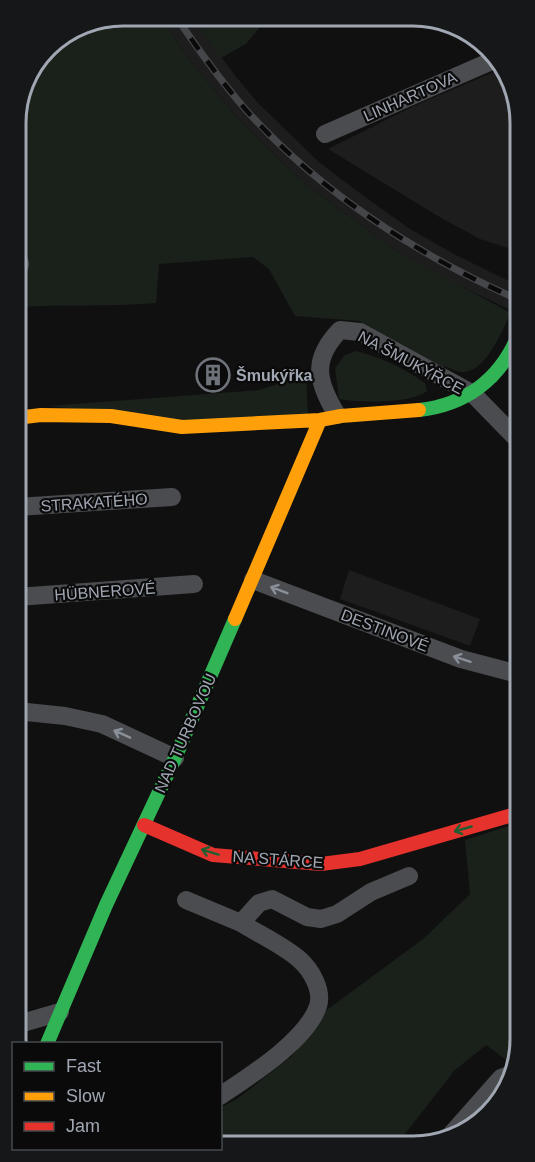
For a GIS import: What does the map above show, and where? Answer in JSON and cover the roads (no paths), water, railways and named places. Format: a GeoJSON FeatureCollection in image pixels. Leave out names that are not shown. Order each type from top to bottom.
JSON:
{"type":"FeatureCollection","features":[{"type":"Feature","properties":{"kind":"street","name":"LINHARTOVA"},"geometry":{"type":"LineString","coordinates":[[325,134],[488,62]]}},
{"type":"Feature","properties":{"kind":"street","name":"NA ŠMUKÝŘCE"},"geometry":{"type":"LineString","coordinates":[[328,417],[320,383],[320,362],[329,341],[340,330],[360,332],[473,394]]}},
{"type":"Feature","properties":{"kind":"street"},"geometry":{"type":"LineString","coordinates":[[510,352],[493,376],[473,394],[510,431]]}},
{"type":"Feature","properties":{"kind":"street","name":"NA ŠMUKÝŘCE"},"geometry":{"type":"LineString","coordinates":[[26,417],[111,416],[183,427],[427,410],[451,404],[473,394]]}},
{"type":"Feature","properties":{"kind":"street","name":"NAD TURBOVOU"},"geometry":{"type":"LineString","coordinates":[[48,1042],[106,905],[175,758],[328,417]]}},
{"type":"Feature","properties":{"kind":"street","name":"STRAKATÉHO"},"geometry":{"type":"LineString","coordinates":[[26,506],[172,497]]}},
{"type":"Feature","properties":{"kind":"street","name":"DESTINOVÉ"},"geometry":{"type":"LineString","coordinates":[[253,580],[461,659],[509,672]]}},
{"type":"Feature","properties":{"kind":"street","name":"HÜBNEROVÉ"},"geometry":{"type":"LineString","coordinates":[[26,596],[194,584]]}},
{"type":"Feature","properties":{"kind":"street"},"geometry":{"type":"LineString","coordinates":[[26,712],[65,716],[102,724],[175,758]]}},
{"type":"Feature","properties":{"kind":"street","name":"NA STÁRCE"},"geometry":{"type":"LineString","coordinates":[[144,825],[213,855],[321,864],[360,859],[509,816]]}},
{"type":"Feature","properties":{"kind":"street"},"geometry":{"type":"LineString","coordinates":[[241,923],[259,903],[272,899],[307,916],[321,919],[337,914],[371,892],[409,876]]}},
{"type":"Feature","properties":{"kind":"street"},"geometry":{"type":"LineString","coordinates":[[186,900],[241,923],[300,961],[316,981],[319,1004],[308,1024],[270,1063],[222,1095]]}},
{"type":"Feature","properties":{"kind":"street"},"geometry":{"type":"LineString","coordinates":[[26,1022],[60,1012]]}},
{"type":"Feature","properties":{"kind":"street"},"geometry":{"type":"LineString","coordinates":[[462,1122],[501,1078]]}},
{"type":"Feature","properties":{"kind":"railway"},"geometry":{"type":"LineString","coordinates":[[183,26],[209,64],[246,110],[306,168],[372,219],[407,241],[480,282],[510,296]]}},
{"type":"Feature","properties":{"kind":"place","name":"Šmukýřka"},"geometry":{"type":"Point","coordinates":[213,375]}}]}
